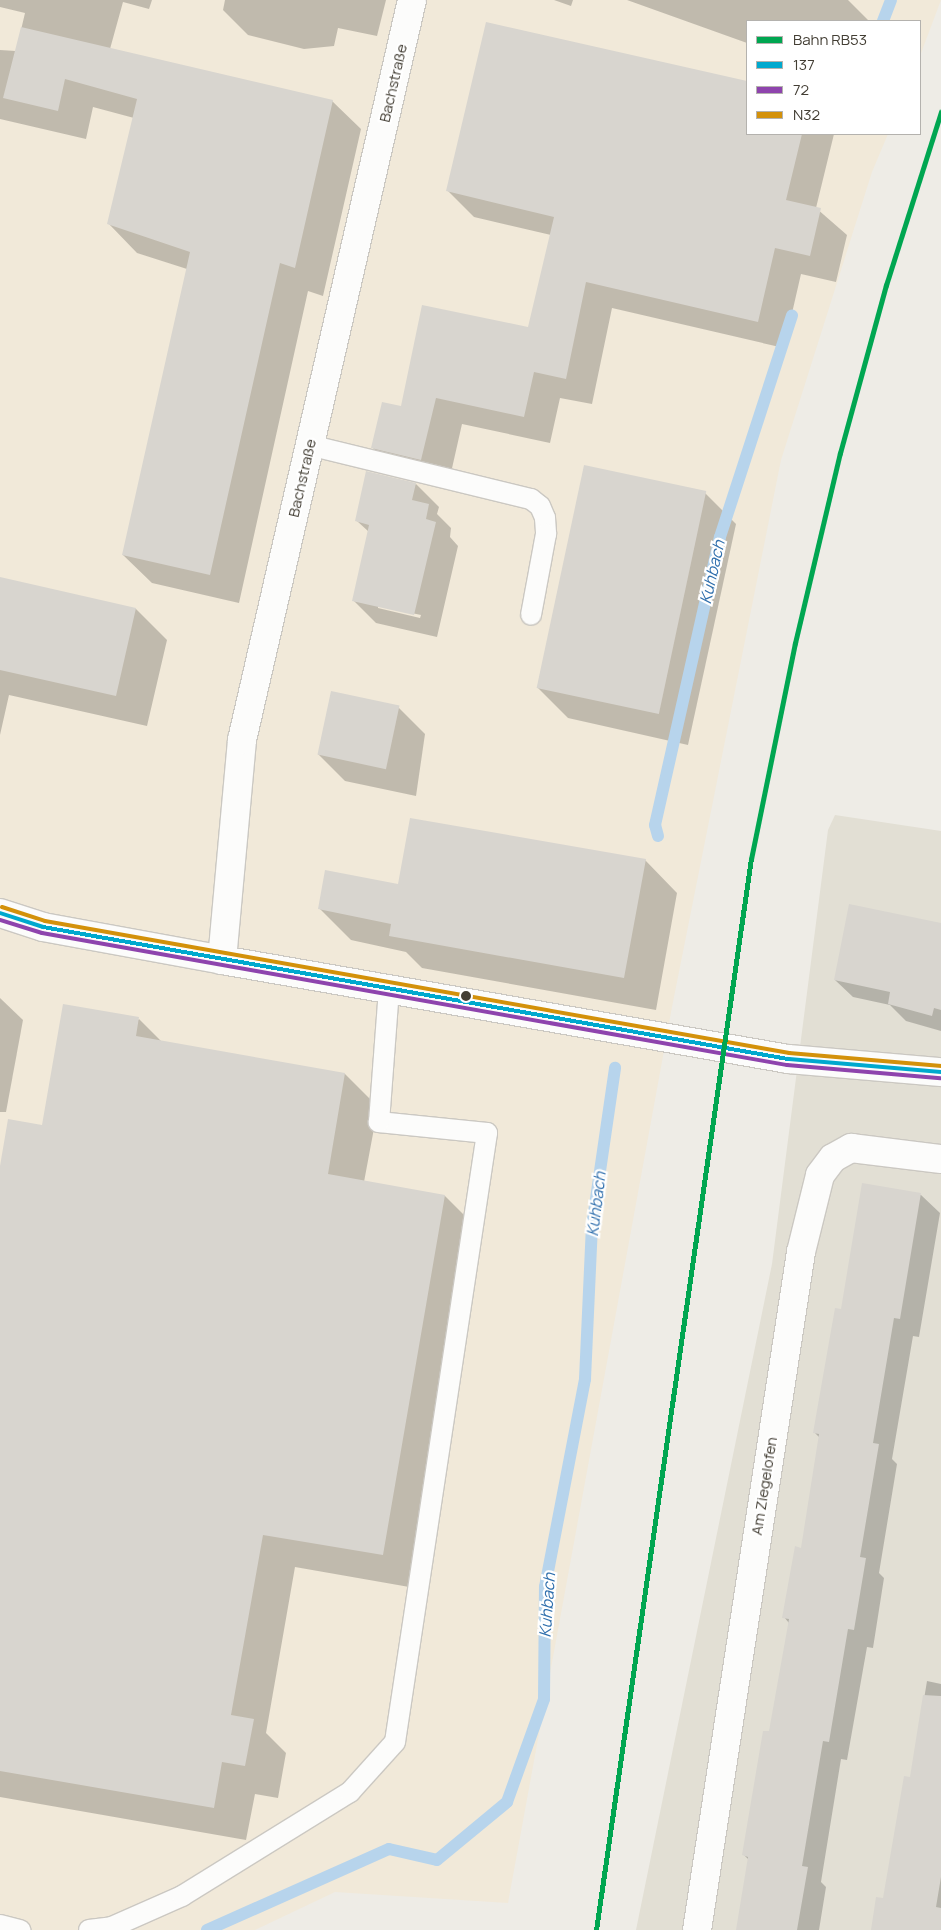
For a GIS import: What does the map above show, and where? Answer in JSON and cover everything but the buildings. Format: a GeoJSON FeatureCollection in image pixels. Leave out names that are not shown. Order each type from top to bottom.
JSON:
{"type":"FeatureCollection","features":[{"type":"Feature","properties":{"kind":"street","name":"Bachstraße"},"geometry":{"type":"LineString","coordinates":[[222,960],[242,740],[412,0]]}},
{"type":"Feature","properties":{"kind":"street"},"geometry":{"type":"LineString","coordinates":[[0,913],[43,927],[788,1059],[941,1072]]}},
{"type":"Feature","properties":{"kind":"street","name":"Am Ziegelofen"},"geometry":{"type":"LineString","coordinates":[[697,1930],[801,1252],[820,1174],[833,1158],[851,1148],[941,1159]]}},
{"type":"Feature","properties":{"kind":"lane"},"geometry":{"type":"LineString","coordinates":[[309,445],[531,498],[540,506],[545,518],[546,534],[531,615]]}},
{"type":"Feature","properties":{"kind":"lane"},"geometry":{"type":"LineString","coordinates":[[88,1930],[112,1927],[182,1896],[350,1792],[395,1742],[487,1134],[379,1122],[389,989]]}},
{"type":"Feature","properties":{"kind":"lane"},"geometry":{"type":"LineString","coordinates":[[0,1925],[20,1930]]}},
{"type":"Feature","properties":{"kind":"shaded area"},"geometry":{"type":"Polygon","coordinates":[[[0,0],[941,0],[921,53],[921,20],[746,20],[746,135],[888,135],[872,172],[781,460],[672,1007],[508,1903],[335,1892],[255,1930],[0,1930],[0,0]]]}},
{"type":"Feature","properties":{"kind":"shaded area"},"geometry":{"type":"Polygon","coordinates":[[[835,815],[941,831],[941,1930],[636,1930],[772,1264],[828,830],[835,815]]]}},
{"type":"Feature","properties":{"kind":"waterway","name":"Kuhbach"},"geometry":{"type":"LineString","coordinates":[[883,20],[891,0]]}},
{"type":"Feature","properties":{"kind":"waterway","name":"Kuhbach"},"geometry":{"type":"LineString","coordinates":[[658,836],[655,825],[720,537],[792,315]]}},
{"type":"Feature","properties":{"kind":"waterway","name":"Kuhbach"},"geometry":{"type":"LineString","coordinates":[[207,1930],[389,1849],[437,1860],[507,1802],[544,1699],[545,1587],[585,1379],[592,1226],[615,1068]]}},
{"type":"Feature","properties":{"kind":"rail line","name":"RB53"},"geometry":{"type":"LineString","coordinates":[[596,1930],[751,859],[795,643],[840,453],[886,285],[941,112]]}},
{"type":"Feature","properties":{"kind":"transit line","name":"N32"},"geometry":{"type":"LineString","coordinates":[[2,907],[45,921],[789,1053],[941,1066]]}},
{"type":"Feature","properties":{"kind":"transit line","name":"137"},"geometry":{"type":"LineString","coordinates":[[0,913],[43,927],[788,1059],[941,1072]]}},
{"type":"Feature","properties":{"kind":"transit line","name":"72"},"geometry":{"type":"LineString","coordinates":[[0,920],[42,933],[787,1065],[940,1078]]}}]}
